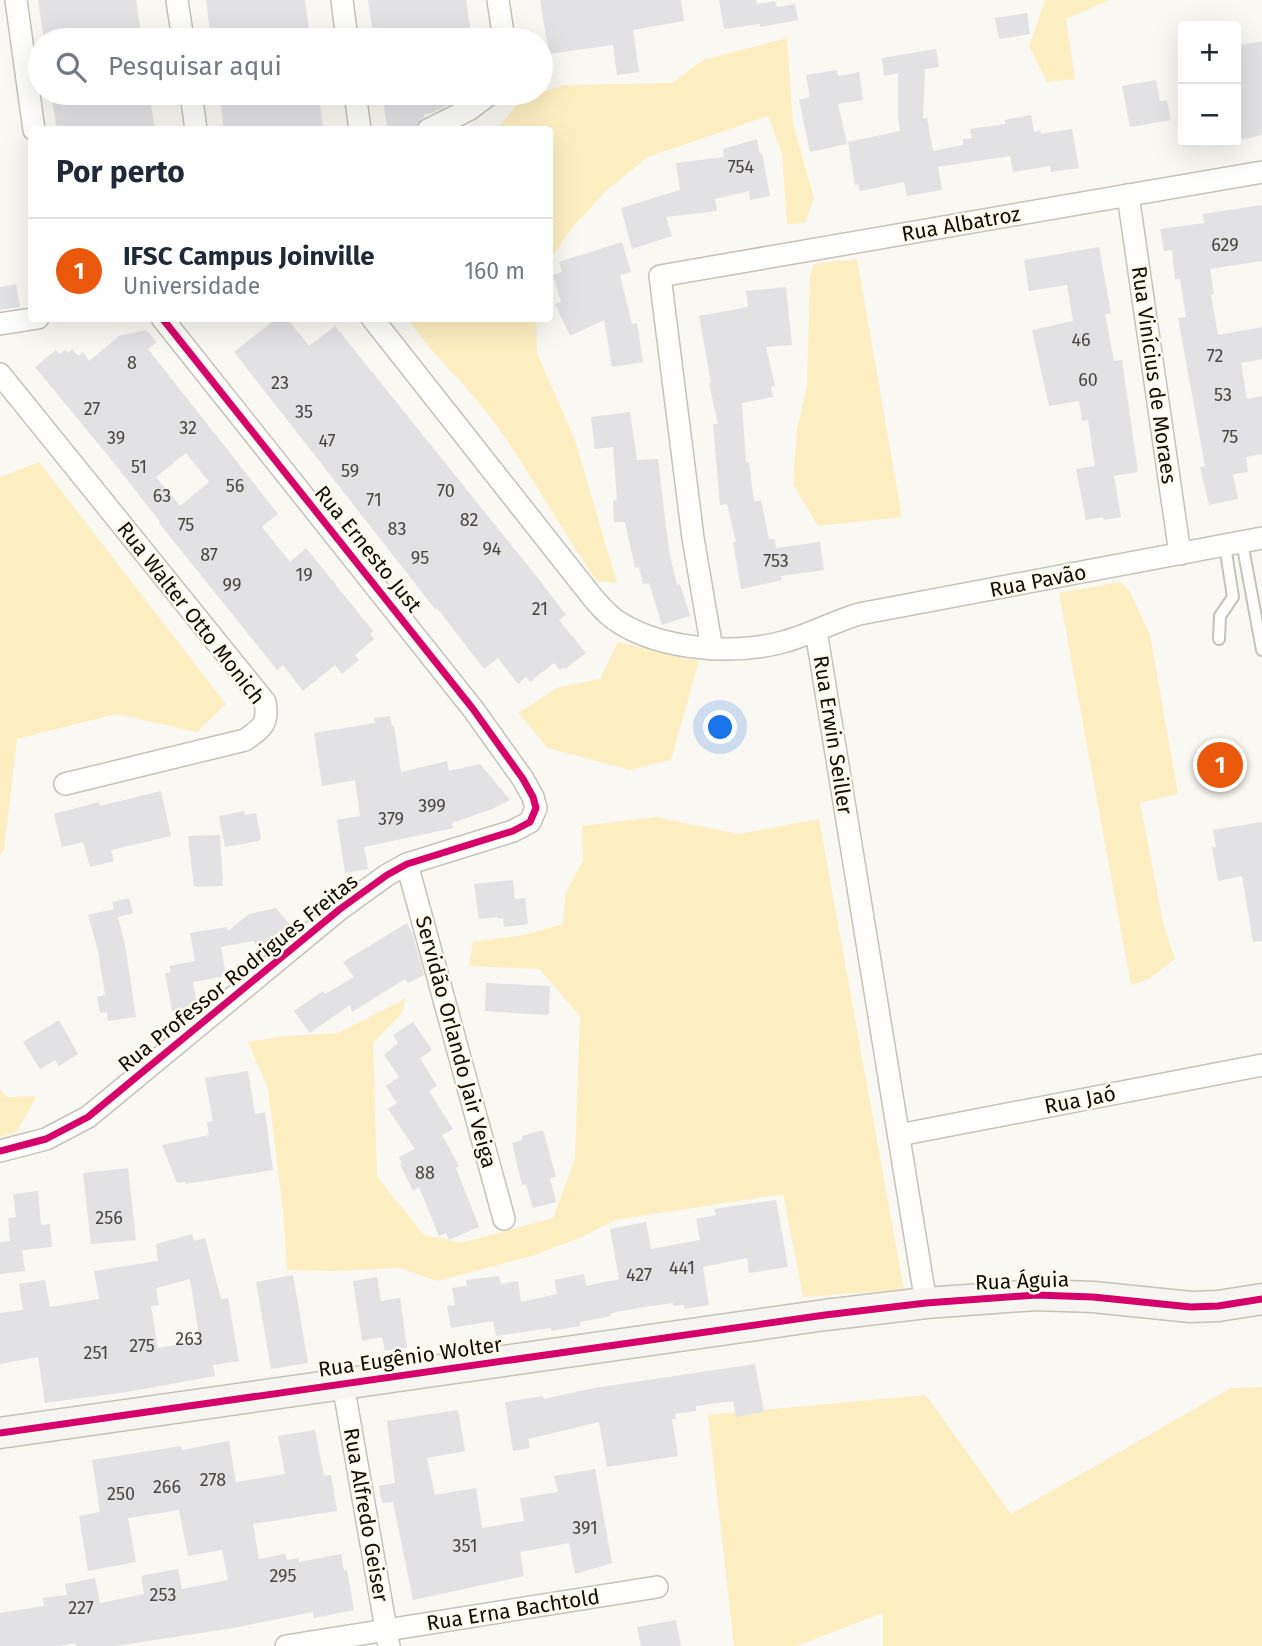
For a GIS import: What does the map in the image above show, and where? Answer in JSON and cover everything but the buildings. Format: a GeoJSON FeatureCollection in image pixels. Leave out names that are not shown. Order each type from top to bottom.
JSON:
{"type":"FeatureCollection","features":[{"type":"Feature","properties":{"kind":"street"},"geometry":{"type":"LineString","coordinates":[[16,0],[28,87]]}},
{"type":"Feature","properties":{"kind":"street"},"geometry":{"type":"LineString","coordinates":[[177,0],[181,28]]}},
{"type":"Feature","properties":{"kind":"street"},"geometry":{"type":"LineString","coordinates":[[342,0],[346,28]]}},
{"type":"Feature","properties":{"kind":"street"},"geometry":{"type":"LineString","coordinates":[[498,0],[502,28]]}},
{"type":"Feature","properties":{"kind":"street"},"geometry":{"type":"LineString","coordinates":[[31,105],[33,126]]}},
{"type":"Feature","properties":{"kind":"street"},"geometry":{"type":"LineString","coordinates":[[193,105],[195,126]]}},
{"type":"Feature","properties":{"kind":"street"},"geometry":{"type":"LineString","coordinates":[[357,105],[359,126]]}},
{"type":"Feature","properties":{"kind":"street"},"geometry":{"type":"LineString","coordinates":[[436,126],[475,105]]}},
{"type":"Feature","properties":{"kind":"street","name":"Rua Albatroz"},"geometry":{"type":"LineString","coordinates":[[712,649],[693,538],[660,276],[1262,172]]}},
{"type":"Feature","properties":{"kind":"street","name":"Rua Vinícius de Moraes"},"geometry":{"type":"LineString","coordinates":[[1128,195],[1180,554]]}},
{"type":"Feature","properties":{"kind":"street"},"geometry":{"type":"LineString","coordinates":[[0,324],[28,320]]}},
{"type":"Feature","properties":{"kind":"street","name":"Rua Ernesto Just"},"geometry":{"type":"LineString","coordinates":[[165,322],[487,726],[523,779],[536,808]]}},
{"type":"Feature","properties":{"kind":"street","name":"Rua Erwin Seiller"},"geometry":{"type":"LineString","coordinates":[[375,322],[605,612],[619,623],[658,639],[712,649],[764,646],[816,631],[926,1303]]}},
{"type":"Feature","properties":{"kind":"street","name":"Rua Walter Otto Monich"},"geometry":{"type":"LineString","coordinates":[[0,374],[265,702],[268,716],[261,729],[245,740],[65,784]]}},
{"type":"Feature","properties":{"kind":"street","name":"Rua Pavão"},"geometry":{"type":"LineString","coordinates":[[816,631],[859,614],[1243,542]]}},
{"type":"Feature","properties":{"kind":"street","name":"Rua Professor Rodrigues Freitas"},"geometry":{"type":"LineString","coordinates":[[0,1151],[46,1139],[88,1117],[340,909],[387,875],[407,864],[513,831],[530,822],[536,808]]}},
{"type":"Feature","properties":{"kind":"street","name":"Servidão Orlando Jair Veiga"},"geometry":{"type":"LineString","coordinates":[[407,864],[504,1219]]}},
{"type":"Feature","properties":{"kind":"street","name":"Rua Jaó"},"geometry":{"type":"LineString","coordinates":[[899,1135],[1262,1065]]}},
{"type":"Feature","properties":{"kind":"street","name":"Rua Águia"},"geometry":{"type":"LineString","coordinates":[[825,1315],[926,1303],[1064,1295],[1191,1307],[1262,1299]]}},
{"type":"Feature","properties":{"kind":"street","name":"Rua Eugênio Wolter"},"geometry":{"type":"LineString","coordinates":[[0,1433],[825,1315]]}},
{"type":"Feature","properties":{"kind":"street","name":"Rua Alfredo Geiser"},"geometry":{"type":"LineString","coordinates":[[343,1384],[387,1638]]}},
{"type":"Feature","properties":{"kind":"street","name":"Rua Erna Bachtold"},"geometry":{"type":"LineString","coordinates":[[286,1646],[387,1638],[657,1587]]}},
{"type":"Feature","properties":{"kind":"lane"},"geometry":{"type":"LineString","coordinates":[[1219,639],[1220,616],[1233,597],[1243,542]]}},
{"type":"Feature","properties":{"kind":"lane"},"geometry":{"type":"LineString","coordinates":[[1243,542],[1262,650]]}},
{"type":"Feature","properties":{"kind":"shaded area"},"geometry":{"type":"Polygon","coordinates":[[[1045,0],[1110,0],[1066,19],[1075,79],[1047,82],[1029,46],[1045,0]]]}},
{"type":"Feature","properties":{"kind":"shaded area"},"geometry":{"type":"Polygon","coordinates":[[[787,38],[793,124],[814,198],[805,223],[787,224],[782,154],[768,116],[648,157],[607,190],[572,228],[553,256],[553,126],[499,126],[516,105],[553,105],[553,89],[565,85],[672,83],[703,60],[787,38]]]}},
{"type":"Feature","properties":{"kind":"shaded area"},"geometry":{"type":"Polygon","coordinates":[[[857,259],[902,517],[818,526],[793,484],[797,429],[807,386],[810,276],[814,264],[857,259]]]}},
{"type":"Feature","properties":{"kind":"shaded area"},"geometry":{"type":"Polygon","coordinates":[[[410,322],[536,322],[537,353],[575,440],[617,583],[597,581],[494,422],[410,322]]]}},
{"type":"Feature","properties":{"kind":"shaded area"},"geometry":{"type":"Polygon","coordinates":[[[39,462],[226,704],[197,732],[116,714],[17,739],[4,850],[0,854],[0,477],[39,462]]]}},
{"type":"Feature","properties":{"kind":"shaded area"},"geometry":{"type":"Polygon","coordinates":[[[1120,582],[1129,590],[1150,635],[1178,794],[1140,803],[1164,927],[1175,959],[1147,980],[1131,985],[1059,593],[1120,582]]]}},
{"type":"Feature","properties":{"kind":"shaded area"},"geometry":{"type":"Polygon","coordinates":[[[618,642],[699,661],[671,760],[629,770],[548,748],[518,713],[559,687],[600,679],[618,642]]]}},
{"type":"Feature","properties":{"kind":"shaded area"},"geometry":{"type":"Polygon","coordinates":[[[656,817],[739,834],[819,819],[904,1290],[803,1297],[783,1194],[615,1220],[584,1236],[532,1256],[437,1281],[400,1268],[287,1270],[283,1211],[268,1089],[248,1042],[286,1036],[338,1033],[406,998],[402,1013],[373,1043],[377,1177],[424,1235],[461,1243],[553,1218],[575,1159],[580,1016],[539,969],[469,966],[473,942],[524,935],[563,924],[565,895],[583,860],[582,826],[656,817]]]}},
{"type":"Feature","properties":{"kind":"shaded area"},"geometry":{"type":"Polygon","coordinates":[[[0,1088],[6,1097],[37,1096],[16,1132],[0,1137],[0,1088]]]}},
{"type":"Feature","properties":{"kind":"shaded area"},"geometry":{"type":"Polygon","coordinates":[[[1262,1387],[1262,1646],[883,1646],[883,1613],[796,1646],[734,1646],[708,1415],[926,1395],[1011,1514],[1231,1388],[1262,1387]]]}},
{"type":"Feature","properties":{"kind":"cycle path"},"geometry":{"type":"LineString","coordinates":[[0,1151],[46,1139],[88,1117],[340,909],[387,875],[407,864],[513,831],[530,822],[536,808],[523,779],[473,709],[165,322]]}},
{"type":"Feature","properties":{"kind":"cycle path"},"geometry":{"type":"LineString","coordinates":[[0,1433],[825,1315],[926,1303],[1036,1295],[1093,1297],[1191,1307],[1262,1299]]}},
{"type":"Feature","properties":{"kind":"place","name":"IFSC Campus Joinville"},"geometry":{"type":"Point","coordinates":[1220,765]}}]}
